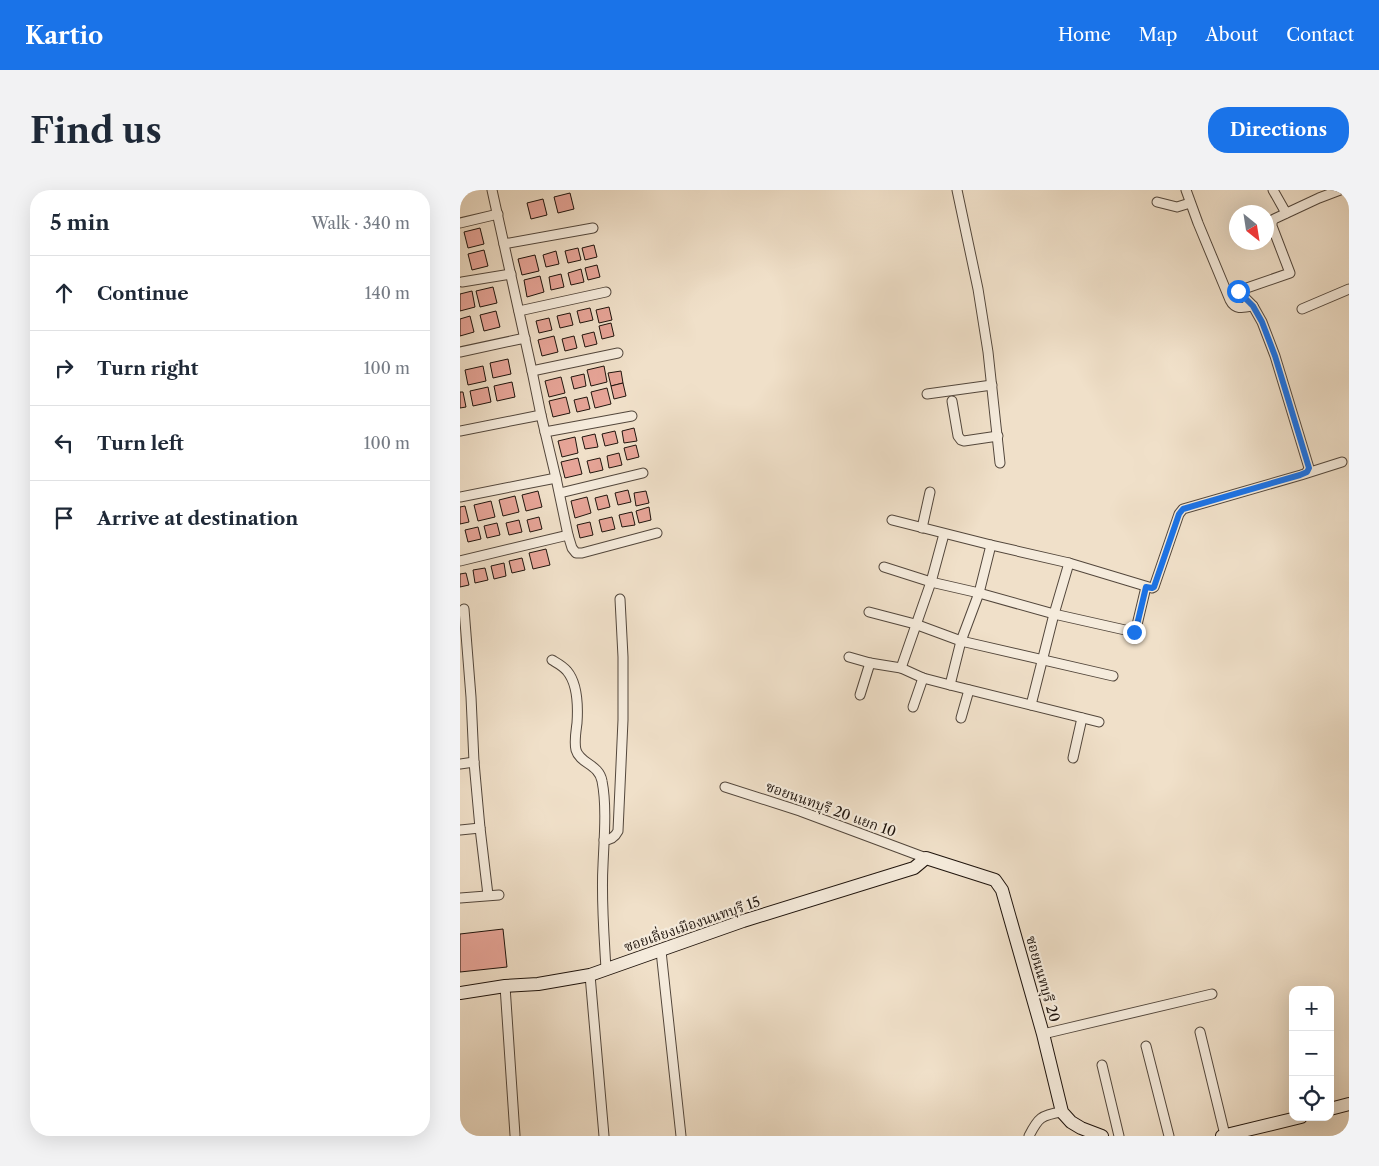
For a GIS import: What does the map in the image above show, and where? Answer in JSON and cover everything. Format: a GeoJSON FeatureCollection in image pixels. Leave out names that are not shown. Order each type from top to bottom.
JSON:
{"type":"FeatureCollection","features":[{"type":"Feature","properties":{"kind":"street"},"geometry":{"type":"LineString","coordinates":[[492,190],[568,535],[574,550],[578,554],[657,533]]}},
{"type":"Feature","properties":{"kind":"street"},"geometry":{"type":"LineString","coordinates":[[957,190],[978,289],[992,385],[1000,463]]}},
{"type":"Feature","properties":{"kind":"street"},"geometry":{"type":"LineString","coordinates":[[1186,190],[1232,304],[1240,308],[1253,306]]}},
{"type":"Feature","properties":{"kind":"street"},"geometry":{"type":"LineString","coordinates":[[1273,190],[1286,213]]}},
{"type":"Feature","properties":{"kind":"street"},"geometry":{"type":"LineString","coordinates":[[1228,295],[1290,273],[1272,222],[1286,213],[1340,190]]}},
{"type":"Feature","properties":{"kind":"street"},"geometry":{"type":"LineString","coordinates":[[1157,202],[1177,207],[1190,203]]}},
{"type":"Feature","properties":{"kind":"street"},"geometry":{"type":"LineString","coordinates":[[460,223],[498,214]]}},
{"type":"Feature","properties":{"kind":"street"},"geometry":{"type":"LineString","coordinates":[[504,244],[593,228]]}},
{"type":"Feature","properties":{"kind":"street"},"geometry":{"type":"LineString","coordinates":[[462,282],[510,274]]}},
{"type":"Feature","properties":{"kind":"street"},"geometry":{"type":"LineString","coordinates":[[1302,309],[1349,290]]}},
{"type":"Feature","properties":{"kind":"street"},"geometry":{"type":"LineString","coordinates":[[1238,291],[1253,306],[1262,322],[1275,356],[1309,468],[1307,472]]}},
{"type":"Feature","properties":{"kind":"street"},"geometry":{"type":"LineString","coordinates":[[519,311],[606,292]]}},
{"type":"Feature","properties":{"kind":"street"},"geometry":{"type":"LineString","coordinates":[[460,352],[525,338]]}},
{"type":"Feature","properties":{"kind":"street"},"geometry":{"type":"LineString","coordinates":[[532,371],[618,353]]}},
{"type":"Feature","properties":{"kind":"street"},"geometry":{"type":"LineString","coordinates":[[927,394],[992,385]]}},
{"type":"Feature","properties":{"kind":"street"},"geometry":{"type":"LineString","coordinates":[[952,401],[958,436],[961,440],[998,436]]}},
{"type":"Feature","properties":{"kind":"street"},"geometry":{"type":"LineString","coordinates":[[460,431],[541,415]]}},
{"type":"Feature","properties":{"kind":"street"},"geometry":{"type":"LineString","coordinates":[[545,432],[632,416]]}},
{"type":"Feature","properties":{"kind":"street"},"geometry":{"type":"LineString","coordinates":[[892,520],[1069,563],[1152,588],[1154,587],[1179,514],[1183,509],[1342,462]]}},
{"type":"Feature","properties":{"kind":"street"},"geometry":{"type":"LineString","coordinates":[[560,493],[643,474]]}},
{"type":"Feature","properties":{"kind":"street"},"geometry":{"type":"LineString","coordinates":[[460,497],[556,478]]}},
{"type":"Feature","properties":{"kind":"street"},"geometry":{"type":"LineString","coordinates":[[922,528],[930,492]]}},
{"type":"Feature","properties":{"kind":"street"},"geometry":{"type":"LineString","coordinates":[[900,668],[931,582],[944,534]]}},
{"type":"Feature","properties":{"kind":"street"},"geometry":{"type":"LineString","coordinates":[[460,561],[568,535]]}},
{"type":"Feature","properties":{"kind":"street"},"geometry":{"type":"LineString","coordinates":[[950,685],[961,641],[979,593],[991,545]]}},
{"type":"Feature","properties":{"kind":"street"},"geometry":{"type":"LineString","coordinates":[[1031,705],[1069,563]]}},
{"type":"Feature","properties":{"kind":"street"},"geometry":{"type":"LineString","coordinates":[[884,567],[931,582],[1054,614],[1134,632],[1146,587]]}},
{"type":"Feature","properties":{"kind":"street"},"geometry":{"type":"LineString","coordinates":[[604,840],[612,839],[618,831],[623,711],[620,599]]}},
{"type":"Feature","properties":{"kind":"street"},"geometry":{"type":"LineString","coordinates":[[464,609],[463,638],[471,697],[474,762],[488,896]]}},
{"type":"Feature","properties":{"kind":"street"},"geometry":{"type":"LineString","coordinates":[[869,612],[915,624],[961,641],[1113,676]]}},
{"type":"Feature","properties":{"kind":"street"},"geometry":{"type":"LineString","coordinates":[[849,657],[900,668],[922,678],[1099,722]]}},
{"type":"Feature","properties":{"kind":"street"},"geometry":{"type":"LineString","coordinates":[[552,660],[562,666],[572,680],[578,713],[576,750],[582,758],[597,769],[602,779],[604,792],[603,925],[606,969]]}},
{"type":"Feature","properties":{"kind":"street"},"geometry":{"type":"LineString","coordinates":[[860,695],[870,663]]}},
{"type":"Feature","properties":{"kind":"street"},"geometry":{"type":"LineString","coordinates":[[913,707],[922,678]]}},
{"type":"Feature","properties":{"kind":"street"},"geometry":{"type":"LineString","coordinates":[[961,718],[969,690]]}},
{"type":"Feature","properties":{"kind":"street"},"geometry":{"type":"LineString","coordinates":[[460,699],[471,697]]}},
{"type":"Feature","properties":{"kind":"street"},"geometry":{"type":"LineString","coordinates":[[1073,758],[1082,718]]}},
{"type":"Feature","properties":{"kind":"street"},"geometry":{"type":"LineString","coordinates":[[460,764],[474,762]]}},
{"type":"Feature","properties":{"kind":"street","name":"ซอยนนทบุรี 20 แยก 10"},"geometry":{"type":"LineString","coordinates":[[725,787],[800,811],[926,858]]}},
{"type":"Feature","properties":{"kind":"street"},"geometry":{"type":"LineString","coordinates":[[460,830],[480,828]]}},
{"type":"Feature","properties":{"kind":"street","name":"ซอยเลี่ยงเมืองนนทบุรี 15"},"geometry":{"type":"LineString","coordinates":[[460,993],[505,986],[538,984],[590,975],[749,919],[914,868],[926,858]]}},
{"type":"Feature","properties":{"kind":"street","name":"ซอยนนทบุรี 20"},"geometry":{"type":"LineString","coordinates":[[926,858],[995,880],[1000,885],[1044,1034],[1062,1112]]}},
{"type":"Feature","properties":{"kind":"street"},"geometry":{"type":"LineString","coordinates":[[460,898],[499,895]]}},
{"type":"Feature","properties":{"kind":"street"},"geometry":{"type":"LineString","coordinates":[[661,951],[681,1136]]}},
{"type":"Feature","properties":{"kind":"street"},"geometry":{"type":"LineString","coordinates":[[590,975],[604,1136]]}},
{"type":"Feature","properties":{"kind":"street"},"geometry":{"type":"LineString","coordinates":[[505,986],[515,1135]]}},
{"type":"Feature","properties":{"kind":"street"},"geometry":{"type":"LineString","coordinates":[[1044,1034],[1212,994]]}},
{"type":"Feature","properties":{"kind":"street"},"geometry":{"type":"LineString","coordinates":[[1200,1032],[1223,1136],[1246,1133],[1289,1120]]}},
{"type":"Feature","properties":{"kind":"street"},"geometry":{"type":"LineString","coordinates":[[1146,1046],[1169,1136]]}},
{"type":"Feature","properties":{"kind":"street"},"geometry":{"type":"LineString","coordinates":[[1102,1064],[1119,1136]]}},
{"type":"Feature","properties":{"kind":"street"},"geometry":{"type":"LineString","coordinates":[[1334,1108],[1349,1104]]}},
{"type":"Feature","properties":{"kind":"street"},"geometry":{"type":"LineString","coordinates":[[1029,1136],[1039,1119],[1048,1114],[1062,1112],[1071,1122],[1102,1136]]}},
{"type":"Feature","properties":{"kind":"building"},"geometry":{"type":"Polygon","coordinates":[[[570,193],[574,209],[558,213],[554,197],[570,193]]]}},
{"type":"Feature","properties":{"kind":"building"},"geometry":{"type":"Polygon","coordinates":[[[543,199],[547,215],[531,219],[527,203],[543,199]]]}},
{"type":"Feature","properties":{"kind":"building"},"geometry":{"type":"Polygon","coordinates":[[[480,228],[484,244],[468,248],[464,232],[480,228]]]}},
{"type":"Feature","properties":{"kind":"building"},"geometry":{"type":"Polygon","coordinates":[[[594,245],[597,257],[585,260],[582,248],[594,245]]]}},
{"type":"Feature","properties":{"kind":"building"},"geometry":{"type":"Polygon","coordinates":[[[578,248],[581,260],[568,263],[565,251],[578,248]]]}},
{"type":"Feature","properties":{"kind":"building"},"geometry":{"type":"Polygon","coordinates":[[[484,250],[488,266],[472,270],[468,254],[484,250]]]}},
{"type":"Feature","properties":{"kind":"building"},"geometry":{"type":"Polygon","coordinates":[[[556,251],[559,264],[546,267],[543,255],[556,251]]]}},
{"type":"Feature","properties":{"kind":"building"},"geometry":{"type":"Polygon","coordinates":[[[535,255],[539,271],[522,275],[518,259],[535,255]]]}},
{"type":"Feature","properties":{"kind":"building"},"geometry":{"type":"Polygon","coordinates":[[[597,265],[600,277],[588,280],[585,268],[597,265]]]}},
{"type":"Feature","properties":{"kind":"building"},"geometry":{"type":"Polygon","coordinates":[[[581,269],[584,282],[571,285],[568,273],[581,269]]]}},
{"type":"Feature","properties":{"kind":"building"},"geometry":{"type":"Polygon","coordinates":[[[561,274],[564,287],[551,290],[549,277],[561,274]]]}},
{"type":"Feature","properties":{"kind":"building"},"geometry":{"type":"Polygon","coordinates":[[[540,276],[544,292],[527,297],[524,280],[540,276]]]}},
{"type":"Feature","properties":{"kind":"building"},"geometry":{"type":"Polygon","coordinates":[[[493,287],[497,303],[480,307],[476,291],[493,287]]]}},
{"type":"Feature","properties":{"kind":"building"},"geometry":{"type":"Polygon","coordinates":[[[472,291],[475,307],[460,311],[460,294],[472,291]]]}},
{"type":"Feature","properties":{"kind":"building"},"geometry":{"type":"Polygon","coordinates":[[[609,307],[612,320],[599,323],[596,310],[609,307]]]}},
{"type":"Feature","properties":{"kind":"building"},"geometry":{"type":"Polygon","coordinates":[[[590,308],[593,320],[580,323],[577,311],[590,308]]]}},
{"type":"Feature","properties":{"kind":"building"},"geometry":{"type":"Polygon","coordinates":[[[496,311],[500,327],[484,331],[480,315],[496,311]]]}},
{"type":"Feature","properties":{"kind":"building"},"geometry":{"type":"Polygon","coordinates":[[[570,313],[573,325],[560,328],[557,316],[570,313]]]}},
{"type":"Feature","properties":{"kind":"building"},"geometry":{"type":"Polygon","coordinates":[[[470,316],[474,332],[460,336],[460,319],[470,316]]]}},
{"type":"Feature","properties":{"kind":"building"},"geometry":{"type":"Polygon","coordinates":[[[549,318],[552,330],[539,333],[536,321],[549,318]]]}},
{"type":"Feature","properties":{"kind":"building"},"geometry":{"type":"Polygon","coordinates":[[[611,323],[614,336],[602,339],[599,326],[611,323]]]}},
{"type":"Feature","properties":{"kind":"building"},"geometry":{"type":"Polygon","coordinates":[[[594,332],[597,344],[585,347],[582,335],[594,332]]]}},
{"type":"Feature","properties":{"kind":"building"},"geometry":{"type":"Polygon","coordinates":[[[554,336],[558,352],[542,356],[538,340],[554,336]]]}},
{"type":"Feature","properties":{"kind":"building"},"geometry":{"type":"Polygon","coordinates":[[[574,336],[577,348],[565,351],[562,339],[574,336]]]}},
{"type":"Feature","properties":{"kind":"building"},"geometry":{"type":"Polygon","coordinates":[[[508,359],[511,374],[493,378],[490,363],[508,359]]]}},
{"type":"Feature","properties":{"kind":"building"},"geometry":{"type":"Polygon","coordinates":[[[483,366],[486,381],[468,385],[465,370],[483,366]]]}},
{"type":"Feature","properties":{"kind":"building"},"geometry":{"type":"Polygon","coordinates":[[[604,366],[607,382],[591,386],[587,370],[604,366]]]}},
{"type":"Feature","properties":{"kind":"building"},"geometry":{"type":"Polygon","coordinates":[[[621,371],[623,383],[611,386],[608,373],[621,371]]]}},
{"type":"Feature","properties":{"kind":"building"},"geometry":{"type":"Polygon","coordinates":[[[584,374],[586,386],[574,389],[571,377],[584,374]]]}},
{"type":"Feature","properties":{"kind":"building"},"geometry":{"type":"Polygon","coordinates":[[[561,377],[565,393],[549,397],[545,381],[561,377]]]}},
{"type":"Feature","properties":{"kind":"building"},"geometry":{"type":"Polygon","coordinates":[[[512,382],[515,397],[497,401],[494,386],[512,382]]]}},
{"type":"Feature","properties":{"kind":"building"},"geometry":{"type":"Polygon","coordinates":[[[623,383],[626,396],[614,399],[611,386],[623,383]]]}},
{"type":"Feature","properties":{"kind":"building"},"geometry":{"type":"Polygon","coordinates":[[[488,387],[491,402],[473,406],[470,391],[488,387]]]}},
{"type":"Feature","properties":{"kind":"building"},"geometry":{"type":"Polygon","coordinates":[[[607,388],[611,404],[595,408],[591,392],[607,388]]]}},
{"type":"Feature","properties":{"kind":"building"},"geometry":{"type":"Polygon","coordinates":[[[460,392],[463,392],[466,407],[460,408],[460,392]]]}},
{"type":"Feature","properties":{"kind":"building"},"geometry":{"type":"Polygon","coordinates":[[[566,397],[570,413],[553,417],[549,401],[566,397]]]}},
{"type":"Feature","properties":{"kind":"building"},"geometry":{"type":"Polygon","coordinates":[[[587,397],[590,409],[577,412],[574,400],[587,397]]]}},
{"type":"Feature","properties":{"kind":"building"},"geometry":{"type":"Polygon","coordinates":[[[634,428],[637,441],[624,443],[622,431],[634,428]]]}},
{"type":"Feature","properties":{"kind":"building"},"geometry":{"type":"Polygon","coordinates":[[[615,431],[618,443],[605,446],[602,434],[615,431]]]}},
{"type":"Feature","properties":{"kind":"building"},"geometry":{"type":"Polygon","coordinates":[[[595,434],[598,447],[585,449],[582,437],[595,434]]]}},
{"type":"Feature","properties":{"kind":"building"},"geometry":{"type":"Polygon","coordinates":[[[575,437],[578,453],[562,457],[558,441],[575,437]]]}},
{"type":"Feature","properties":{"kind":"building"},"geometry":{"type":"Polygon","coordinates":[[[636,445],[639,457],[627,460],[624,448],[636,445]]]}},
{"type":"Feature","properties":{"kind":"building"},"geometry":{"type":"Polygon","coordinates":[[[619,453],[622,465],[609,468],[607,456],[619,453]]]}},
{"type":"Feature","properties":{"kind":"building"},"geometry":{"type":"Polygon","coordinates":[[[578,458],[582,474],[565,478],[561,462],[578,458]]]}},
{"type":"Feature","properties":{"kind":"building"},"geometry":{"type":"Polygon","coordinates":[[[600,458],[603,470],[590,473],[587,461],[600,458]]]}},
{"type":"Feature","properties":{"kind":"building"},"geometry":{"type":"Polygon","coordinates":[[[628,490],[631,502],[618,505],[615,493],[628,490]]]}},
{"type":"Feature","properties":{"kind":"building"},"geometry":{"type":"Polygon","coordinates":[[[538,491],[542,507],[526,511],[522,495],[538,491]]]}},
{"type":"Feature","properties":{"kind":"building"},"geometry":{"type":"Polygon","coordinates":[[[646,491],[649,503],[636,506],[634,493],[646,491]]]}},
{"type":"Feature","properties":{"kind":"building"},"geometry":{"type":"Polygon","coordinates":[[[607,495],[610,507],[598,510],[595,498],[607,495]]]}},
{"type":"Feature","properties":{"kind":"building"},"geometry":{"type":"Polygon","coordinates":[[[515,496],[519,512],[503,516],[499,500],[515,496]]]}},
{"type":"Feature","properties":{"kind":"building"},"geometry":{"type":"Polygon","coordinates":[[[587,497],[591,513],[575,518],[571,501],[587,497]]]}},
{"type":"Feature","properties":{"kind":"building"},"geometry":{"type":"Polygon","coordinates":[[[491,501],[495,517],[478,521],[474,505],[491,501]]]}},
{"type":"Feature","properties":{"kind":"building"},"geometry":{"type":"Polygon","coordinates":[[[465,506],[469,522],[460,524],[460,507],[465,506]]]}},
{"type":"Feature","properties":{"kind":"building"},"geometry":{"type":"Polygon","coordinates":[[[649,507],[651,520],[639,523],[636,511],[649,507]]]}},
{"type":"Feature","properties":{"kind":"building"},"geometry":{"type":"Polygon","coordinates":[[[632,512],[635,525],[622,527],[619,515],[632,512]]]}},
{"type":"Feature","properties":{"kind":"building"},"geometry":{"type":"Polygon","coordinates":[[[539,517],[542,529],[530,532],[527,520],[539,517]]]}},
{"type":"Feature","properties":{"kind":"building"},"geometry":{"type":"Polygon","coordinates":[[[612,517],[615,529],[602,532],[599,520],[612,517]]]}},
{"type":"Feature","properties":{"kind":"building"},"geometry":{"type":"Polygon","coordinates":[[[519,520],[522,532],[509,535],[506,523],[519,520]]]}},
{"type":"Feature","properties":{"kind":"building"},"geometry":{"type":"Polygon","coordinates":[[[590,522],[593,535],[580,538],[577,525],[590,522]]]}},
{"type":"Feature","properties":{"kind":"building"},"geometry":{"type":"Polygon","coordinates":[[[497,523],[500,535],[487,538],[484,526],[497,523]]]}},
{"type":"Feature","properties":{"kind":"building"},"geometry":{"type":"Polygon","coordinates":[[[478,527],[481,539],[468,542],[465,530],[478,527]]]}},
{"type":"Feature","properties":{"kind":"building"},"geometry":{"type":"Polygon","coordinates":[[[546,549],[550,565],[533,569],[529,553],[546,549]]]}},
{"type":"Feature","properties":{"kind":"building"},"geometry":{"type":"Polygon","coordinates":[[[522,558],[525,570],[512,573],[509,561],[522,558]]]}},
{"type":"Feature","properties":{"kind":"building"},"geometry":{"type":"Polygon","coordinates":[[[504,563],[506,576],[494,579],[491,566],[504,563]]]}},
{"type":"Feature","properties":{"kind":"building"},"geometry":{"type":"Polygon","coordinates":[[[485,568],[488,580],[475,583],[473,570],[485,568]]]}},
{"type":"Feature","properties":{"kind":"building"},"geometry":{"type":"Polygon","coordinates":[[[466,573],[469,585],[460,587],[460,574],[466,573]]]}},
{"type":"Feature","properties":{"kind":"building"},"geometry":{"type":"Polygon","coordinates":[[[503,929],[507,967],[460,972],[460,934],[503,929]]]}},
{"type":"Feature","properties":{"kind":"route"},"geometry":{"type":"LineString","coordinates":[[1134,632],[1146,587],[1154,587],[1179,514],[1183,509],[1300,475],[1307,472],[1309,468],[1275,356],[1262,322],[1253,306],[1238,291]]}}]}
